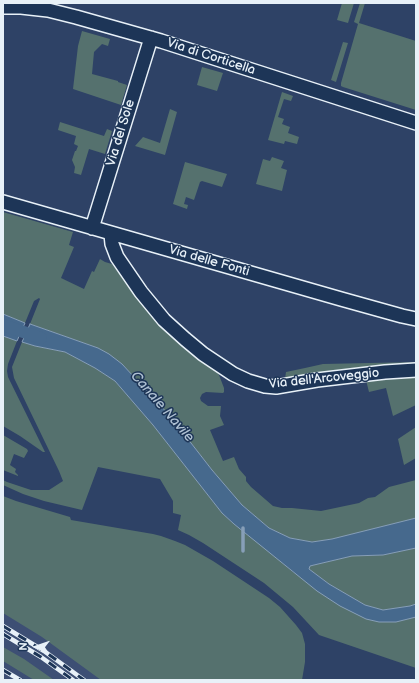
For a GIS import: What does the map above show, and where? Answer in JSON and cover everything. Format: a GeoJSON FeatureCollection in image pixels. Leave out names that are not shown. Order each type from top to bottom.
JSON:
{"type":"FeatureCollection","features":[{"type":"Feature","properties":{"kind":"street","name":"Via di Corticella"},"geometry":{"type":"LineString","coordinates":[[3,8],[48,10],[151,38],[416,123]]}},
{"type":"Feature","properties":{"kind":"street","name":"Via del Sole"},"geometry":{"type":"LineString","coordinates":[[92,228],[151,38]]}},
{"type":"Feature","properties":{"kind":"street","name":"Via delle Fonti"},"geometry":{"type":"LineString","coordinates":[[3,202],[111,234],[416,319]]}},
{"type":"Feature","properties":{"kind":"street","name":"Via dell'Arcoveggio"},"geometry":{"type":"LineString","coordinates":[[111,234],[112,244],[117,257],[141,292],[164,320],[203,354],[243,379],[265,386],[276,387],[317,380],[384,372],[416,370]]}},
{"type":"Feature","properties":{"kind":"shaded area"},"geometry":{"type":"Polygon","coordinates":[[[3,314],[25,323],[17,341],[3,336],[3,314]]]}},
{"type":"Feature","properties":{"kind":"shaded area"},"geometry":{"type":"Polygon","coordinates":[[[30,324],[98,348],[122,364],[170,416],[212,470],[242,505],[269,528],[290,538],[312,542],[332,539],[416,518],[416,548],[383,555],[352,556],[310,566],[309,569],[329,584],[365,605],[383,610],[416,604],[416,617],[396,622],[379,622],[366,619],[340,606],[317,591],[222,513],[153,425],[115,381],[95,368],[65,352],[22,342],[30,324]]]}},
{"type":"Feature","properties":{"kind":"shaded area"},"geometry":{"type":"Polygon","coordinates":[[[3,607],[106,680],[3,680],[3,607]]]}},
{"type":"Feature","properties":{"kind":"green space"},"geometry":{"type":"Polygon","coordinates":[[[342,3],[354,3],[348,23],[337,20],[342,3]]]}},
{"type":"Feature","properties":{"kind":"green space"},"geometry":{"type":"Polygon","coordinates":[[[360,3],[365,3],[359,23],[416,41],[416,110],[341,86],[358,24],[354,22],[360,3]]]}},
{"type":"Feature","properties":{"kind":"green space"},"geometry":{"type":"Polygon","coordinates":[[[82,31],[110,39],[108,46],[102,44],[94,52],[92,74],[127,85],[121,105],[73,89],[78,46],[82,31]]]}},
{"type":"Feature","properties":{"kind":"green space"},"geometry":{"type":"Polygon","coordinates":[[[343,42],[348,43],[336,82],[331,80],[343,42]]]}},
{"type":"Feature","properties":{"kind":"green space"},"geometry":{"type":"Polygon","coordinates":[[[202,67],[223,73],[217,91],[197,85],[202,67]]]}},
{"type":"Feature","properties":{"kind":"green space"},"geometry":{"type":"Polygon","coordinates":[[[282,92],[293,96],[291,101],[284,99],[278,117],[284,119],[282,124],[290,127],[288,133],[299,137],[297,144],[285,141],[284,144],[268,140],[282,92]]]}},
{"type":"Feature","properties":{"kind":"green space"},"geometry":{"type":"Polygon","coordinates":[[[170,109],[177,112],[165,155],[135,146],[143,137],[160,143],[170,109]]]}},
{"type":"Feature","properties":{"kind":"green space"},"geometry":{"type":"Polygon","coordinates":[[[60,122],[104,136],[107,129],[112,131],[105,154],[89,149],[81,175],[74,173],[75,167],[72,160],[78,146],[74,144],[76,136],[58,130],[60,122]]]}},
{"type":"Feature","properties":{"kind":"green space"},"geometry":{"type":"Polygon","coordinates":[[[272,157],[284,161],[281,168],[287,170],[282,191],[256,184],[263,159],[270,161],[272,157]]]}},
{"type":"Feature","properties":{"kind":"green space"},"geometry":{"type":"Polygon","coordinates":[[[185,162],[227,174],[222,187],[202,181],[200,182],[194,200],[186,197],[184,204],[188,205],[187,209],[173,204],[185,162]]]}},
{"type":"Feature","properties":{"kind":"green space"},"geometry":{"type":"Polygon","coordinates":[[[3,212],[73,232],[69,245],[74,247],[61,278],[84,289],[92,271],[94,272],[100,259],[112,264],[144,307],[168,333],[217,372],[224,388],[224,392],[206,392],[202,394],[200,398],[201,401],[208,406],[221,406],[220,416],[224,425],[210,430],[223,461],[234,457],[239,469],[246,477],[246,481],[273,506],[321,511],[359,503],[368,498],[375,497],[389,487],[416,480],[416,518],[332,539],[312,542],[290,538],[269,528],[242,505],[212,470],[170,416],[122,364],[98,348],[30,324],[40,299],[39,298],[34,301],[25,323],[3,314],[3,212]]]}},
{"type":"Feature","properties":{"kind":"green space"},"geometry":{"type":"Polygon","coordinates":[[[3,336],[17,341],[8,364],[8,377],[45,452],[3,426],[3,336]]]}},
{"type":"Feature","properties":{"kind":"green space"},"geometry":{"type":"Polygon","coordinates":[[[22,342],[65,352],[95,368],[115,381],[153,425],[222,513],[293,572],[396,622],[416,617],[416,668],[319,635],[293,607],[264,583],[203,543],[178,530],[181,515],[173,513],[173,501],[160,479],[98,467],[82,510],[44,501],[3,485],[3,480],[31,490],[49,490],[63,481],[14,378],[12,367],[22,342]]]}},
{"type":"Feature","properties":{"kind":"green space"},"geometry":{"type":"Polygon","coordinates":[[[416,362],[416,364],[368,367],[318,373],[285,379],[286,372],[323,364],[416,362]]]}},
{"type":"Feature","properties":{"kind":"green space"},"geometry":{"type":"Polygon","coordinates":[[[416,376],[416,405],[393,416],[386,388],[369,392],[366,380],[416,376]]]}},
{"type":"Feature","properties":{"kind":"green space"},"geometry":{"type":"Polygon","coordinates":[[[416,427],[416,458],[404,465],[398,439],[416,427]]]}},
{"type":"Feature","properties":{"kind":"green space"},"geometry":{"type":"Polygon","coordinates":[[[3,435],[28,451],[24,458],[14,454],[10,465],[16,469],[15,472],[18,476],[3,470],[3,435]]]}},
{"type":"Feature","properties":{"kind":"green space"},"geometry":{"type":"Polygon","coordinates":[[[3,496],[70,517],[71,520],[161,536],[185,545],[213,561],[269,598],[280,607],[302,633],[305,644],[305,662],[302,680],[101,680],[42,637],[3,613],[3,496]]]}},
{"type":"Feature","properties":{"kind":"green space"},"geometry":{"type":"Polygon","coordinates":[[[416,548],[416,604],[410,606],[383,610],[365,605],[329,584],[309,569],[310,566],[352,556],[383,555],[416,548]]]}},
{"type":"Feature","properties":{"kind":"green space"},"geometry":{"type":"Polygon","coordinates":[[[3,647],[24,659],[54,680],[34,680],[3,661],[3,647]]]}},
{"type":"Feature","properties":{"kind":"waterway","name":"Canale Navile"},"geometry":{"type":"LineString","coordinates":[[3,325],[41,338]]}},
{"type":"Feature","properties":{"kind":"waterway"},"geometry":{"type":"LineString","coordinates":[[243,528],[243,551]]}},
{"type":"Feature","properties":{"kind":"railway"},"geometry":{"type":"LineString","coordinates":[[3,626],[44,651],[84,680]]}},
{"type":"Feature","properties":{"kind":"railway"},"geometry":{"type":"LineString","coordinates":[[3,634],[41,657],[73,680]]}},
{"type":"Feature","properties":{"kind":"railway"},"geometry":{"type":"LineString","coordinates":[[3,670],[20,680]]}}]}
